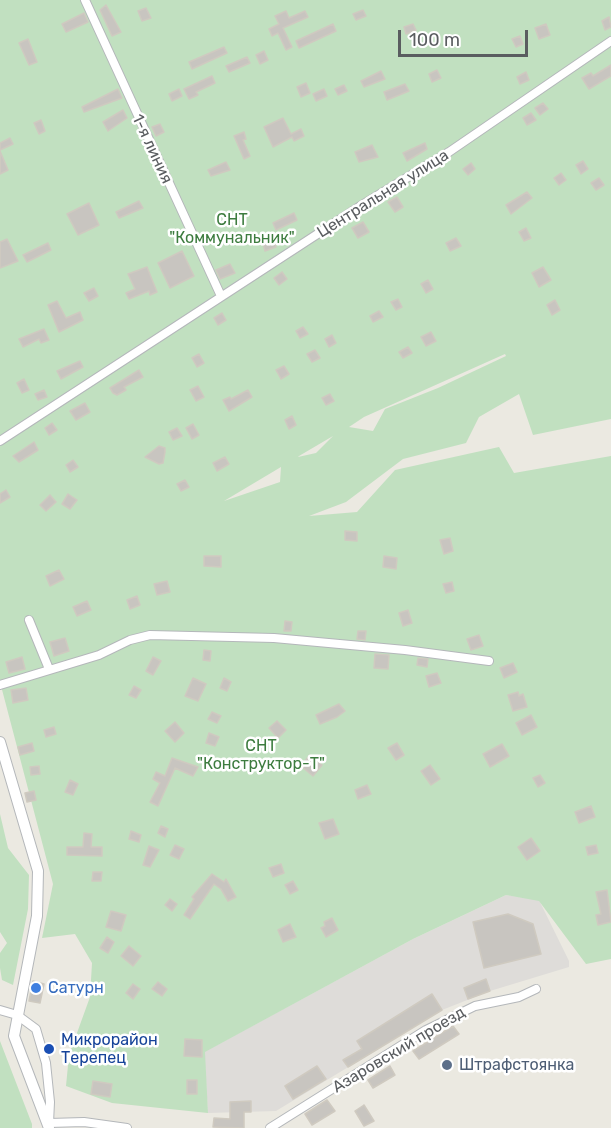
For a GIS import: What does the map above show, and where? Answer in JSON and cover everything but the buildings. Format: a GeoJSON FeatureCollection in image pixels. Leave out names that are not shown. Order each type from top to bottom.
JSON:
{"type":"FeatureCollection","features":[{"type":"Feature","properties":{"kind":"street","name":"1-я линия"},"geometry":{"type":"LineString","coordinates":[[85,0],[221,296]]}},
{"type":"Feature","properties":{"kind":"street","name":"Центральная улица"},"geometry":{"type":"LineString","coordinates":[[0,441],[362,205],[449,152],[611,41]]}},
{"type":"Feature","properties":{"kind":"street"},"geometry":{"type":"LineString","coordinates":[[29,620],[49,669]]}},
{"type":"Feature","properties":{"kind":"street"},"geometry":{"type":"LineString","coordinates":[[0,685],[150,635],[274,638],[405,650],[489,661]]}},
{"type":"Feature","properties":{"kind":"street"},"geometry":{"type":"LineString","coordinates":[[0,742],[38,871],[37,916],[14,1036],[49,1126]]}},
{"type":"Feature","properties":{"kind":"street","name":"Азаровский проезд"},"geometry":{"type":"LineString","coordinates":[[270,1128],[426,1030],[475,1006],[519,998],[536,989]]}},
{"type":"Feature","properties":{"kind":"street"},"geometry":{"type":"LineString","coordinates":[[0,1010],[17,1015],[36,1029],[46,1063],[51,1102],[49,1126]]}},
{"type":"Feature","properties":{"kind":"street"},"geometry":{"type":"LineString","coordinates":[[49,1126],[84,1122],[127,1128]]}},
{"type":"Feature","properties":{"kind":"shaded area"},"geometry":{"type":"Polygon","coordinates":[[[506,895],[539,900],[569,961],[569,967],[490,991],[442,1010],[276,1111],[208,1113],[204,1052],[413,939],[506,895]]]}},
{"type":"Feature","properties":{"kind":"green space"},"geometry":{"type":"Polygon","coordinates":[[[0,0],[611,0],[611,419],[533,435],[519,394],[479,417],[466,443],[403,459],[346,502],[309,516],[357,512],[395,470],[499,447],[514,473],[611,456],[611,959],[586,964],[539,901],[506,895],[413,939],[205,1052],[208,1113],[112,1103],[66,1086],[69,1055],[90,997],[92,963],[75,934],[42,938],[53,884],[0,682],[0,0]],[[505,354],[364,417],[349,427],[373,431],[385,409],[438,388],[506,356],[505,354]],[[333,436],[298,457],[316,453],[333,436]],[[281,467],[224,501],[280,482],[281,467]]]}},
{"type":"Feature","properties":{"kind":"green space"},"geometry":{"type":"Polygon","coordinates":[[[0,814],[8,848],[29,875],[28,909],[13,985],[2,980],[0,968],[0,953],[7,943],[0,932],[0,814]]]}},
{"type":"Feature","properties":{"kind":"green space"},"geometry":{"type":"Polygon","coordinates":[[[0,1041],[32,1124],[32,1128],[0,1128],[0,1041]]]}},
{"type":"Feature","properties":{"kind":"place","name":"Сатурн"},"geometry":{"type":"Point","coordinates":[36,988]}},
{"type":"Feature","properties":{"kind":"place","name":"Микрорайон Терепец"},"geometry":{"type":"Point","coordinates":[49,1049]}},
{"type":"Feature","properties":{"kind":"place","name":"Штрафстоянка"},"geometry":{"type":"Point","coordinates":[447,1065]}},
{"type":"Feature","properties":{"kind":"park label","name":"СНТ \"Коммунальник\""},"geometry":{"type":"Point","coordinates":[232,229]}},
{"type":"Feature","properties":{"kind":"park label","name":"СНТ \"Конструктор-Т\""},"geometry":{"type":"Point","coordinates":[261,755]}}]}
